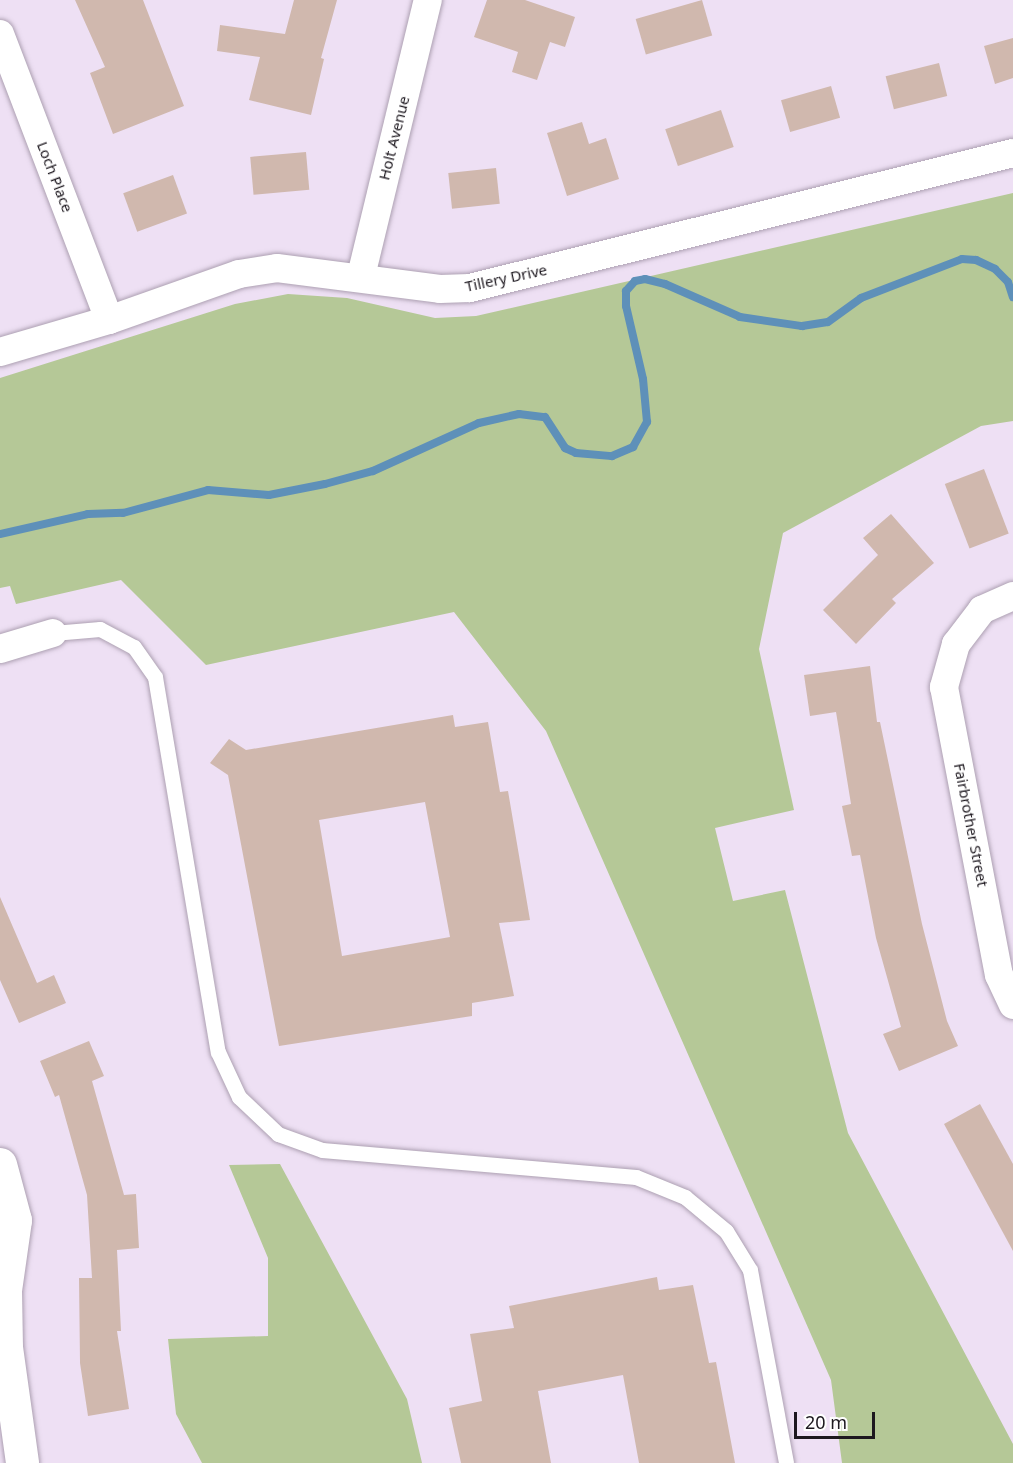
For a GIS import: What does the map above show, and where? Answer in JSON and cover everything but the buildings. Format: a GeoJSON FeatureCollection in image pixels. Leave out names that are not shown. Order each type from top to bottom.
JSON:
{"type":"FeatureCollection","features":[{"type":"Feature","properties":{"kind":"street","name":"Holt Avenue"},"geometry":{"type":"LineString","coordinates":[[361,276],[428,0]]}},
{"type":"Feature","properties":{"kind":"street","name":"Loch Place"},"geometry":{"type":"LineString","coordinates":[[0,34],[109,320]]}},
{"type":"Feature","properties":{"kind":"street","name":"Tillery Drive"},"geometry":{"type":"LineString","coordinates":[[0,352],[109,320],[239,274],[277,268],[361,276],[440,289],[470,288],[1013,153]]}},
{"type":"Feature","properties":{"kind":"street","name":"Fairbrother Street"},"geometry":{"type":"LineString","coordinates":[[1013,596],[981,610],[956,644],[944,687],[999,975],[1013,1005]]}},
{"type":"Feature","properties":{"kind":"street"},"geometry":{"type":"LineString","coordinates":[[0,649],[53,633]]}},
{"type":"Feature","properties":{"kind":"street"},"geometry":{"type":"LineString","coordinates":[[0,1164],[15,1220],[6,1312],[16,1461]]}},
{"type":"Feature","properties":{"kind":"lane"},"geometry":{"type":"LineString","coordinates":[[53,633],[100,629],[134,646],[155,677],[218,1053],[239,1097],[278,1134],[322,1150],[636,1177],[685,1197],[726,1231],[750,1270],[786,1463]]}},
{"type":"Feature","properties":{"kind":"green space"},"geometry":{"type":"Polygon","coordinates":[[[1013,193],[1013,421],[981,426],[783,533],[759,649],[794,810],[715,828],[733,901],[785,890],[848,1133],[1013,1444],[1013,1463],[842,1463],[831,1380],[546,731],[454,612],[206,665],[121,580],[16,604],[10,586],[0,588],[0,378],[235,304],[288,294],[347,298],[435,318],[476,316],[1013,193]]]}},
{"type":"Feature","properties":{"kind":"green space"},"geometry":{"type":"Polygon","coordinates":[[[280,1164],[407,1399],[422,1463],[202,1463],[176,1414],[168,1339],[268,1336],[268,1258],[229,1165],[280,1164]]]}},
{"type":"Feature","properties":{"kind":"waterway"},"geometry":{"type":"LineString","coordinates":[[0,534],[88,514],[123,513],[208,490],[269,495],[325,484],[373,471],[479,423],[519,414],[545,417],[565,448],[576,453],[612,456],[633,447],[647,422],[643,379],[626,306],[626,291],[635,281],[645,279],[665,284],[740,317],[802,326],[828,322],[861,298],[962,259],[976,260],[995,269],[1008,282],[1013,297]]}}]}
